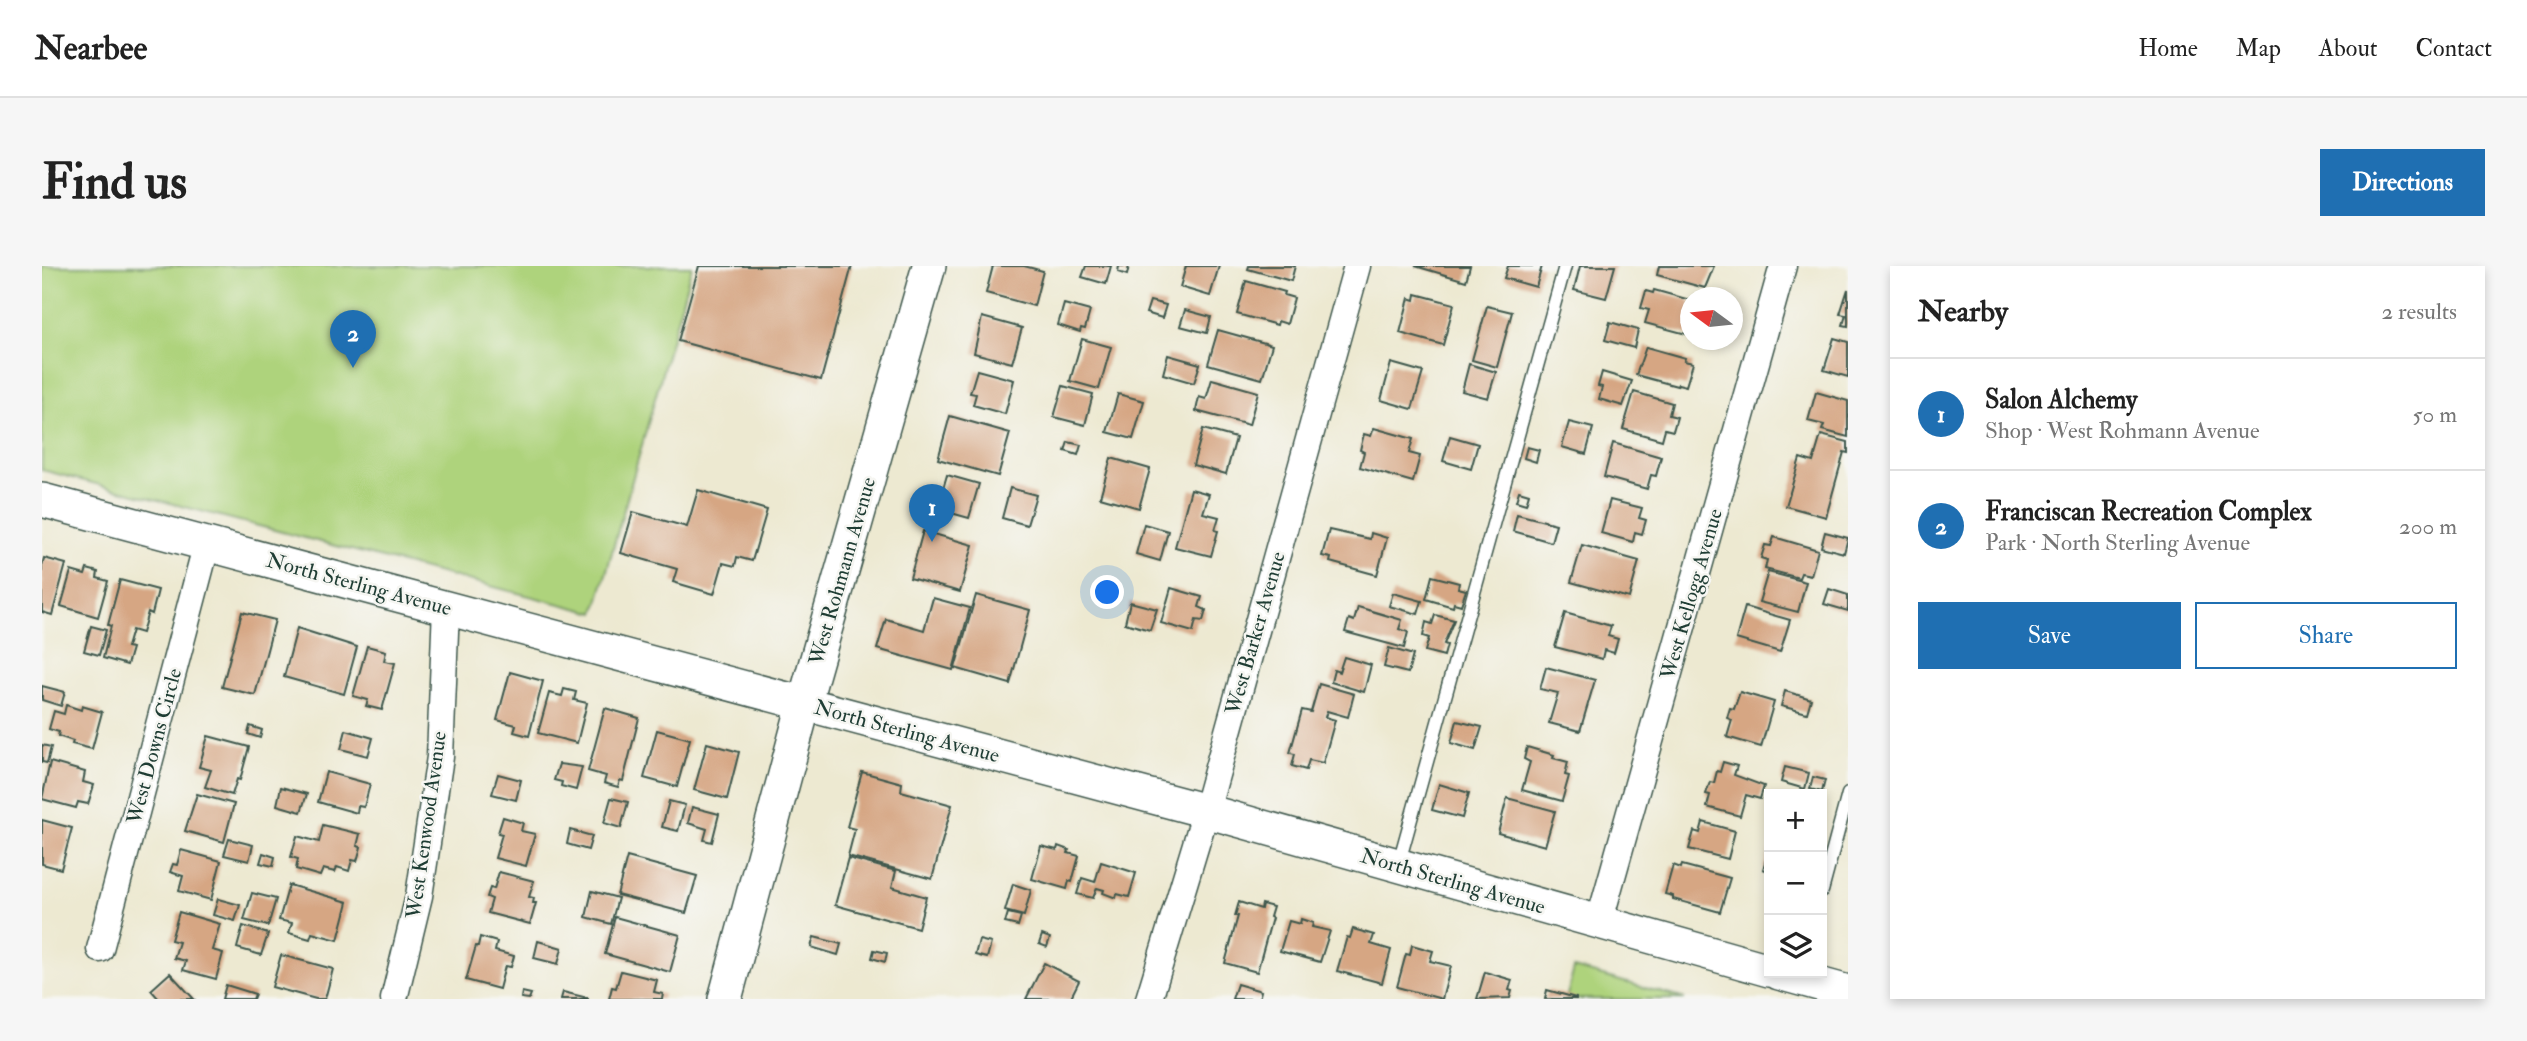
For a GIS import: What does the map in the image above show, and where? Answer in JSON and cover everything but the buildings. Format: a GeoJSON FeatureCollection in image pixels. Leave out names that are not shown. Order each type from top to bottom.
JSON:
{"type":"FeatureCollection","features":[{"type":"Feature","properties":{"kind":"street","name":"West Rohmann Avenue"},"geometry":{"type":"LineString","coordinates":[[725,999],[804,704],[929,266]]}},
{"type":"Feature","properties":{"kind":"street","name":"West Barker Avenue"},"geometry":{"type":"LineString","coordinates":[[1149,999],[1206,811],[1357,266]]}},
{"type":"Feature","properties":{"kind":"street","name":"West Kellogg Avenue"},"geometry":{"type":"LineString","coordinates":[[1600,923],[1783,266]]}},
{"type":"Feature","properties":{"kind":"street","name":"North Sterling Avenue"},"geometry":{"type":"LineString","coordinates":[[42,500],[1206,811],[1764,967]]}},
{"type":"Feature","properties":{"kind":"street","name":"West Downs Circle"},"geometry":{"type":"LineString","coordinates":[[100,949],[207,543]]}},
{"type":"Feature","properties":{"kind":"street","name":"West Kenwood Avenue"},"geometry":{"type":"LineString","coordinates":[[394,999],[419,896],[440,757],[446,607]]}},
{"type":"Feature","properties":{"kind":"street","name":"North Sterling Avenue"},"geometry":{"type":"LineString","coordinates":[[1802,978],[1848,992]]}},
{"type":"Feature","properties":{"kind":"lane"},"geometry":{"type":"LineString","coordinates":[[1398,865],[1565,266]]}},
{"type":"Feature","properties":{"kind":"lane"},"geometry":{"type":"LineString","coordinates":[[1827,872],[1848,794]]}},
{"type":"Feature","properties":{"kind":"green space"},"geometry":{"type":"Polygon","coordinates":[[[42,266],[692,266],[595,613],[42,470],[42,266]]]}},
{"type":"Feature","properties":{"kind":"green space"},"geometry":{"type":"Polygon","coordinates":[[[1574,968],[1685,999],[1566,999],[1574,968]]]}},
{"type":"Feature","properties":{"kind":"place","name":"Franciscan Recreation Complex"},"geometry":{"type":"Point","coordinates":[353,368]}},
{"type":"Feature","properties":{"kind":"place","name":"Salon Alchemy"},"geometry":{"type":"Point","coordinates":[932,542]}}]}
